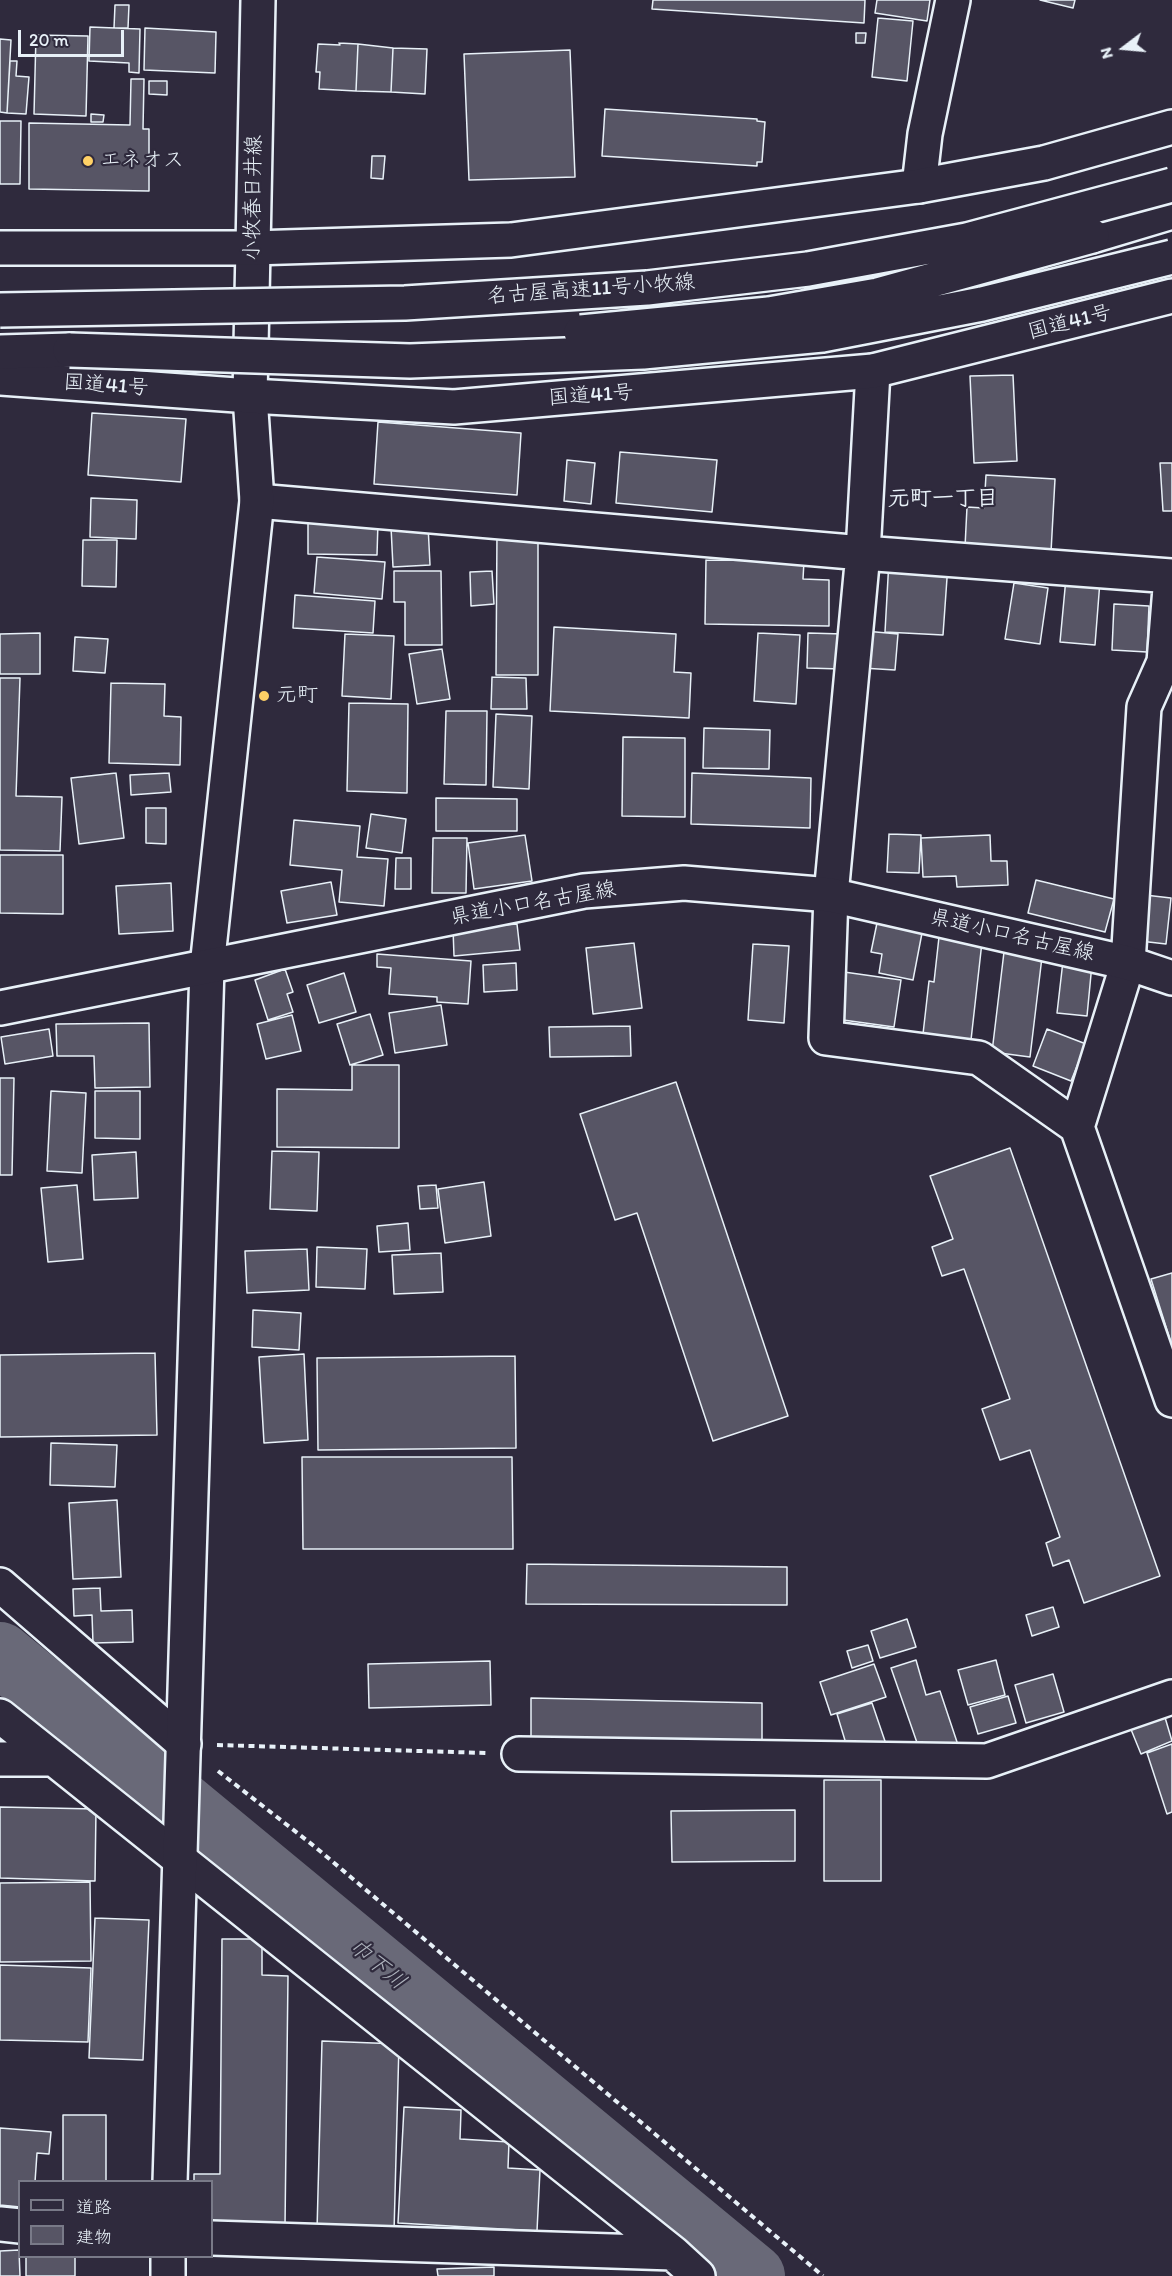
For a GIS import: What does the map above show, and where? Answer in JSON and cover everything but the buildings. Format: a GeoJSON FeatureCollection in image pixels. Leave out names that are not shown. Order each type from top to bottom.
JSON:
{"type":"FeatureCollection","features":[{"type":"Feature","properties":{"kind":"main road","name":"小牧春日井線"},"geometry":{"type":"LineString","coordinates":[[171,2180],[207,967],[257,501],[250,396],[258,0]]}},
{"type":"Feature","properties":{"kind":"main road"},"geometry":{"type":"LineString","coordinates":[[919,186],[925,134],[953,0]]}},
{"type":"Feature","properties":{"kind":"main road"},"geometry":{"type":"LineString","coordinates":[[0,248],[252,248],[511,240],[919,186],[1044,163],[1172,127]]}},
{"type":"Feature","properties":{"kind":"main road","name":"名古屋高速11号小牧線"},"geometry":{"type":"LineString","coordinates":[[0,310],[405,303],[648,288],[808,269],[967,240],[1172,185]]}},
{"type":"Feature","properties":{"kind":"main road"},"geometry":{"type":"LineString","coordinates":[[0,352],[221,342],[410,339],[614,330],[769,314],[878,295],[1172,212]]}},
{"type":"Feature","properties":{"kind":"main road"},"geometry":{"type":"LineString","coordinates":[[70,350],[410,361],[643,352],[822,335],[982,304],[1172,257]]}},
{"type":"Feature","properties":{"kind":"main road","name":"国道41号"},"geometry":{"type":"LineString","coordinates":[[0,378],[250,396],[454,407],[873,371],[1172,296]]}},
{"type":"Feature","properties":{"kind":"main road"},"geometry":{"type":"LineString","coordinates":[[873,371],[863,553],[831,895],[826,1038],[979,1058],[1077,1127],[1172,1400]]}},
{"type":"Feature","properties":{"kind":"main road"},"geometry":{"type":"LineString","coordinates":[[257,501],[863,553],[1172,576],[1164,662],[1144,707],[1128,963],[1077,1127]]}},
{"type":"Feature","properties":{"kind":"main road","name":"県道小口名古屋線"},"geometry":{"type":"LineString","coordinates":[[0,1008],[584,891],[684,883],[831,895],[1128,963],[1172,978]]}},
{"type":"Feature","properties":{"kind":"main road"},"geometry":{"type":"LineString","coordinates":[[0,1585],[183,1744]]}},
{"type":"Feature","properties":{"kind":"main road"},"geometry":{"type":"LineString","coordinates":[[519,1754],[987,1761],[1172,1697]]}},
{"type":"Feature","properties":{"kind":"main road"},"geometry":{"type":"LineString","coordinates":[[0,1716],[673,2253],[698,2276]]}},
{"type":"Feature","properties":{"kind":"main road"},"geometry":{"type":"LineString","coordinates":[[0,1758],[54,1759]]}},
{"type":"Feature","properties":{"kind":"main road"},"geometry":{"type":"LineString","coordinates":[[0,2224],[18,2226]]}},
{"type":"Feature","properties":{"kind":"main road"},"geometry":{"type":"LineString","coordinates":[[213,2238],[673,2253]]}},
{"type":"Feature","properties":{"kind":"main road"},"geometry":{"type":"LineString","coordinates":[[168,2258],[168,2276]]}},
{"type":"Feature","properties":{"kind":"path"},"geometry":{"type":"LineString","coordinates":[[183,1744],[519,1754]]}},
{"type":"Feature","properties":{"kind":"path"},"geometry":{"type":"LineString","coordinates":[[183,1744],[314,1846],[824,2276]]}},
{"type":"Feature","properties":{"kind":"waterway","name":"巾下川"},"geometry":{"type":"LineString","coordinates":[[0,1654],[753,2276]]}},
{"type":"Feature","properties":{"kind":"place","name":"エネオス"},"geometry":{"type":"Point","coordinates":[88,161]}},
{"type":"Feature","properties":{"kind":"place","name":"元町"},"geometry":{"type":"Point","coordinates":[264,696]}},
{"type":"Feature","properties":{"kind":"district","name":"元町一丁目"},"geometry":{"type":"Point","coordinates":[943,499]}}]}
